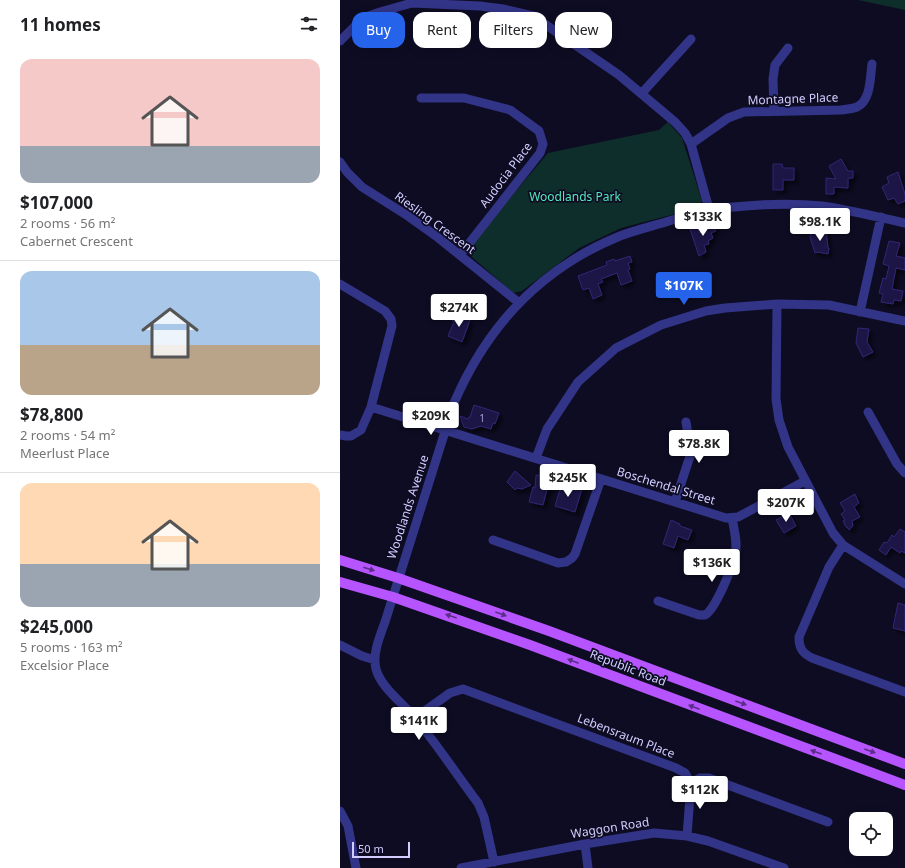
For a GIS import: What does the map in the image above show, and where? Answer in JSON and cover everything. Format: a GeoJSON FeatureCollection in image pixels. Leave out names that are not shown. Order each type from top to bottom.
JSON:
{"type":"FeatureCollection","features":[{"type":"Feature","properties":{"kind":"main road","name":"Republic Road"},"geometry":{"type":"LineString","coordinates":[[340,560],[398,578],[549,631],[902,762]]}},
{"type":"Feature","properties":{"kind":"main road","name":"Republic Road"},"geometry":{"type":"LineString","coordinates":[[340,582],[393,597],[530,645],[905,785]]}},
{"type":"Feature","properties":{"kind":"street"},"geometry":{"type":"LineString","coordinates":[[340,41],[363,18],[412,3],[457,3],[503,9],[533,16],[619,75],[642,93],[675,122],[685,133],[691,144],[709,210]]}},
{"type":"Feature","properties":{"kind":"street"},"geometry":{"type":"LineString","coordinates":[[642,93],[691,39]]}},
{"type":"Feature","properties":{"kind":"street"},"geometry":{"type":"LineString","coordinates":[[774,111],[775,65],[788,48]]}},
{"type":"Feature","properties":{"kind":"street","name":"Montagne Place"},"geometry":{"type":"LineString","coordinates":[[691,144],[733,116],[751,111],[841,110],[855,108],[867,96],[872,64]]}},
{"type":"Feature","properties":{"kind":"street","name":"Audocia Place"},"geometry":{"type":"LineString","coordinates":[[421,98],[464,98],[505,107],[516,112],[539,131],[543,144],[540,153],[460,255]]}},
{"type":"Feature","properties":{"kind":"street","name":"Riesling Crescent"},"geometry":{"type":"LineString","coordinates":[[340,162],[347,172],[362,187],[408,216],[436,236],[518,302]]}},
{"type":"Feature","properties":{"kind":"street","name":"Woodlands Avenue"},"geometry":{"type":"LineString","coordinates":[[375,660],[376,651],[398,578],[454,403],[470,369],[488,340],[518,302],[551,274],[589,250],[621,236],[709,210],[764,204],[821,206],[859,212],[905,223]]}},
{"type":"Feature","properties":{"kind":"street"},"geometry":{"type":"LineString","coordinates":[[860,312],[881,218]]}},
{"type":"Feature","properties":{"kind":"street"},"geometry":{"type":"LineString","coordinates":[[340,284],[385,311],[391,319],[392,326],[371,407],[361,430],[346,436],[340,434]]}},
{"type":"Feature","properties":{"kind":"street"},"geometry":{"type":"LineString","coordinates":[[777,304],[777,408],[788,447],[833,533],[843,545],[905,584]]}},
{"type":"Feature","properties":{"kind":"street"},"geometry":{"type":"LineString","coordinates":[[536,458],[547,429],[578,382],[609,353],[623,343],[661,325],[706,311],[777,304],[819,304],[905,321]]}},
{"type":"Feature","properties":{"kind":"street","name":"Boschendal Street"},"geometry":{"type":"LineString","coordinates":[[371,407],[726,518],[732,518]]}},
{"type":"Feature","properties":{"kind":"street"},"geometry":{"type":"LineString","coordinates":[[868,412],[897,464],[905,473]]}},
{"type":"Feature","properties":{"kind":"street"},"geometry":{"type":"LineString","coordinates":[[675,502],[690,456],[686,422]]}},
{"type":"Feature","properties":{"kind":"street"},"geometry":{"type":"LineString","coordinates":[[493,540],[558,563],[569,560],[575,554],[601,479]]}},
{"type":"Feature","properties":{"kind":"street"},"geometry":{"type":"LineString","coordinates":[[658,601],[699,615],[705,614],[711,610],[716,602],[735,555],[736,545],[732,518],[751,511],[805,482]]}},
{"type":"Feature","properties":{"kind":"street"},"geometry":{"type":"LineString","coordinates":[[843,545],[829,568],[799,637],[799,644],[802,651],[812,658],[905,692]]}},
{"type":"Feature","properties":{"kind":"street"},"geometry":{"type":"LineString","coordinates":[[340,645],[362,656],[375,660],[376,668],[382,682],[415,718],[478,803],[484,817],[494,862]]}},
{"type":"Feature","properties":{"kind":"street","name":"Lebensraum Place"},"geometry":{"type":"LineString","coordinates":[[415,718],[450,693],[463,689],[676,768],[685,773],[691,783]]}},
{"type":"Feature","properties":{"kind":"street"},"geometry":{"type":"LineString","coordinates":[[688,836],[691,783],[700,778],[709,778],[828,822]]}},
{"type":"Feature","properties":{"kind":"street"},"geometry":{"type":"LineString","coordinates":[[340,811],[348,826],[356,868]]}},
{"type":"Feature","properties":{"kind":"street","name":"Waggon Road"},"geometry":{"type":"LineString","coordinates":[[461,868],[654,832],[688,836],[738,851],[784,868]]}},
{"type":"Feature","properties":{"kind":"street"},"geometry":{"type":"LineString","coordinates":[[585,844],[588,868]]}},
{"type":"Feature","properties":{"kind":"green space"},"geometry":{"type":"Polygon","coordinates":[[[858,0],[905,0],[905,10],[858,0]]]}},
{"type":"Feature","properties":{"kind":"green space","name":"Woodlands Park"},"geometry":{"type":"Polygon","coordinates":[[[668,122],[682,138],[702,201],[694,209],[621,228],[579,248],[522,291],[513,293],[472,257],[469,247],[548,153],[659,130],[668,122]]]}},
{"type":"Feature","properties":{"kind":"building"},"geometry":{"type":"Polygon","coordinates":[[[841,159],[848,171],[853,171],[853,178],[848,178],[848,188],[834,187],[834,194],[826,194],[826,178],[836,179],[829,166],[841,159]]]}},
{"type":"Feature","properties":{"kind":"building"},"geometry":{"type":"Polygon","coordinates":[[[773,164],[782,164],[783,168],[794,168],[794,180],[783,180],[783,190],[773,190],[773,164]]]}},
{"type":"Feature","properties":{"kind":"building"},"geometry":{"type":"Polygon","coordinates":[[[898,172],[905,194],[905,201],[898,204],[894,198],[888,200],[882,187],[889,183],[887,177],[898,172]]]}},
{"type":"Feature","properties":{"kind":"building"},"geometry":{"type":"Polygon","coordinates":[[[713,223],[716,231],[711,233],[713,238],[708,241],[709,244],[704,245],[706,252],[699,256],[690,229],[697,226],[699,233],[705,226],[713,223]]]}},
{"type":"Feature","properties":{"kind":"building"},"geometry":{"type":"Polygon","coordinates":[[[826,230],[829,248],[828,254],[818,252],[815,253],[810,237],[811,233],[826,230]]]}},
{"type":"Feature","properties":{"kind":"building"},"geometry":{"type":"Polygon","coordinates":[[[889,241],[900,243],[896,256],[905,258],[905,270],[896,268],[892,289],[903,291],[901,301],[894,300],[893,304],[881,302],[883,294],[879,293],[883,278],[886,279],[889,266],[883,264],[889,241]]]}},
{"type":"Feature","properties":{"kind":"building"},"geometry":{"type":"Polygon","coordinates":[[[630,256],[632,262],[628,263],[630,269],[628,270],[632,281],[621,285],[617,273],[601,279],[603,282],[598,284],[602,295],[593,299],[589,288],[583,290],[578,276],[607,265],[606,262],[614,259],[615,261],[630,256]]]}},
{"type":"Feature","properties":{"kind":"building"},"geometry":{"type":"Polygon","coordinates":[[[455,314],[470,320],[462,342],[448,336],[454,322],[452,321],[455,314]]]}},
{"type":"Feature","properties":{"kind":"building"},"geometry":{"type":"Polygon","coordinates":[[[858,328],[869,329],[867,342],[873,352],[863,357],[856,343],[858,328]]]}},
{"type":"Feature","properties":{"kind":"building"},"geometry":{"type":"Polygon","coordinates":[[[474,405],[499,413],[495,424],[493,423],[491,429],[481,426],[472,429],[464,427],[460,416],[468,419],[474,405]]]}},
{"type":"Feature","properties":{"kind":"building"},"geometry":{"type":"Polygon","coordinates":[[[515,471],[531,485],[522,489],[517,488],[515,490],[507,482],[515,471]]]}},
{"type":"Feature","properties":{"kind":"building"},"geometry":{"type":"Polygon","coordinates":[[[536,475],[545,476],[545,481],[551,486],[547,490],[543,505],[529,502],[533,487],[535,488],[536,475]]]}},
{"type":"Feature","properties":{"kind":"building"},"geometry":{"type":"Polygon","coordinates":[[[562,483],[582,489],[575,512],[555,506],[562,483]]]}},
{"type":"Feature","properties":{"kind":"building"},"geometry":{"type":"Polygon","coordinates":[[[855,494],[859,503],[854,507],[860,517],[852,521],[853,526],[849,530],[843,521],[845,520],[841,514],[845,511],[840,503],[855,494]]]}},
{"type":"Feature","properties":{"kind":"building"},"geometry":{"type":"Polygon","coordinates":[[[789,513],[796,526],[784,533],[776,520],[789,513]]]}},
{"type":"Feature","properties":{"kind":"building"},"geometry":{"type":"Polygon","coordinates":[[[671,520],[680,524],[680,526],[692,530],[688,540],[678,536],[674,548],[663,544],[671,520]]]}},
{"type":"Feature","properties":{"kind":"building"},"geometry":{"type":"Polygon","coordinates":[[[900,529],[905,532],[905,553],[901,551],[900,553],[891,547],[886,555],[879,550],[884,542],[887,543],[892,535],[894,537],[900,529]]]}},
{"type":"Feature","properties":{"kind":"building"},"geometry":{"type":"Polygon","coordinates":[[[898,603],[905,605],[905,631],[893,628],[898,603]]]}}]}
